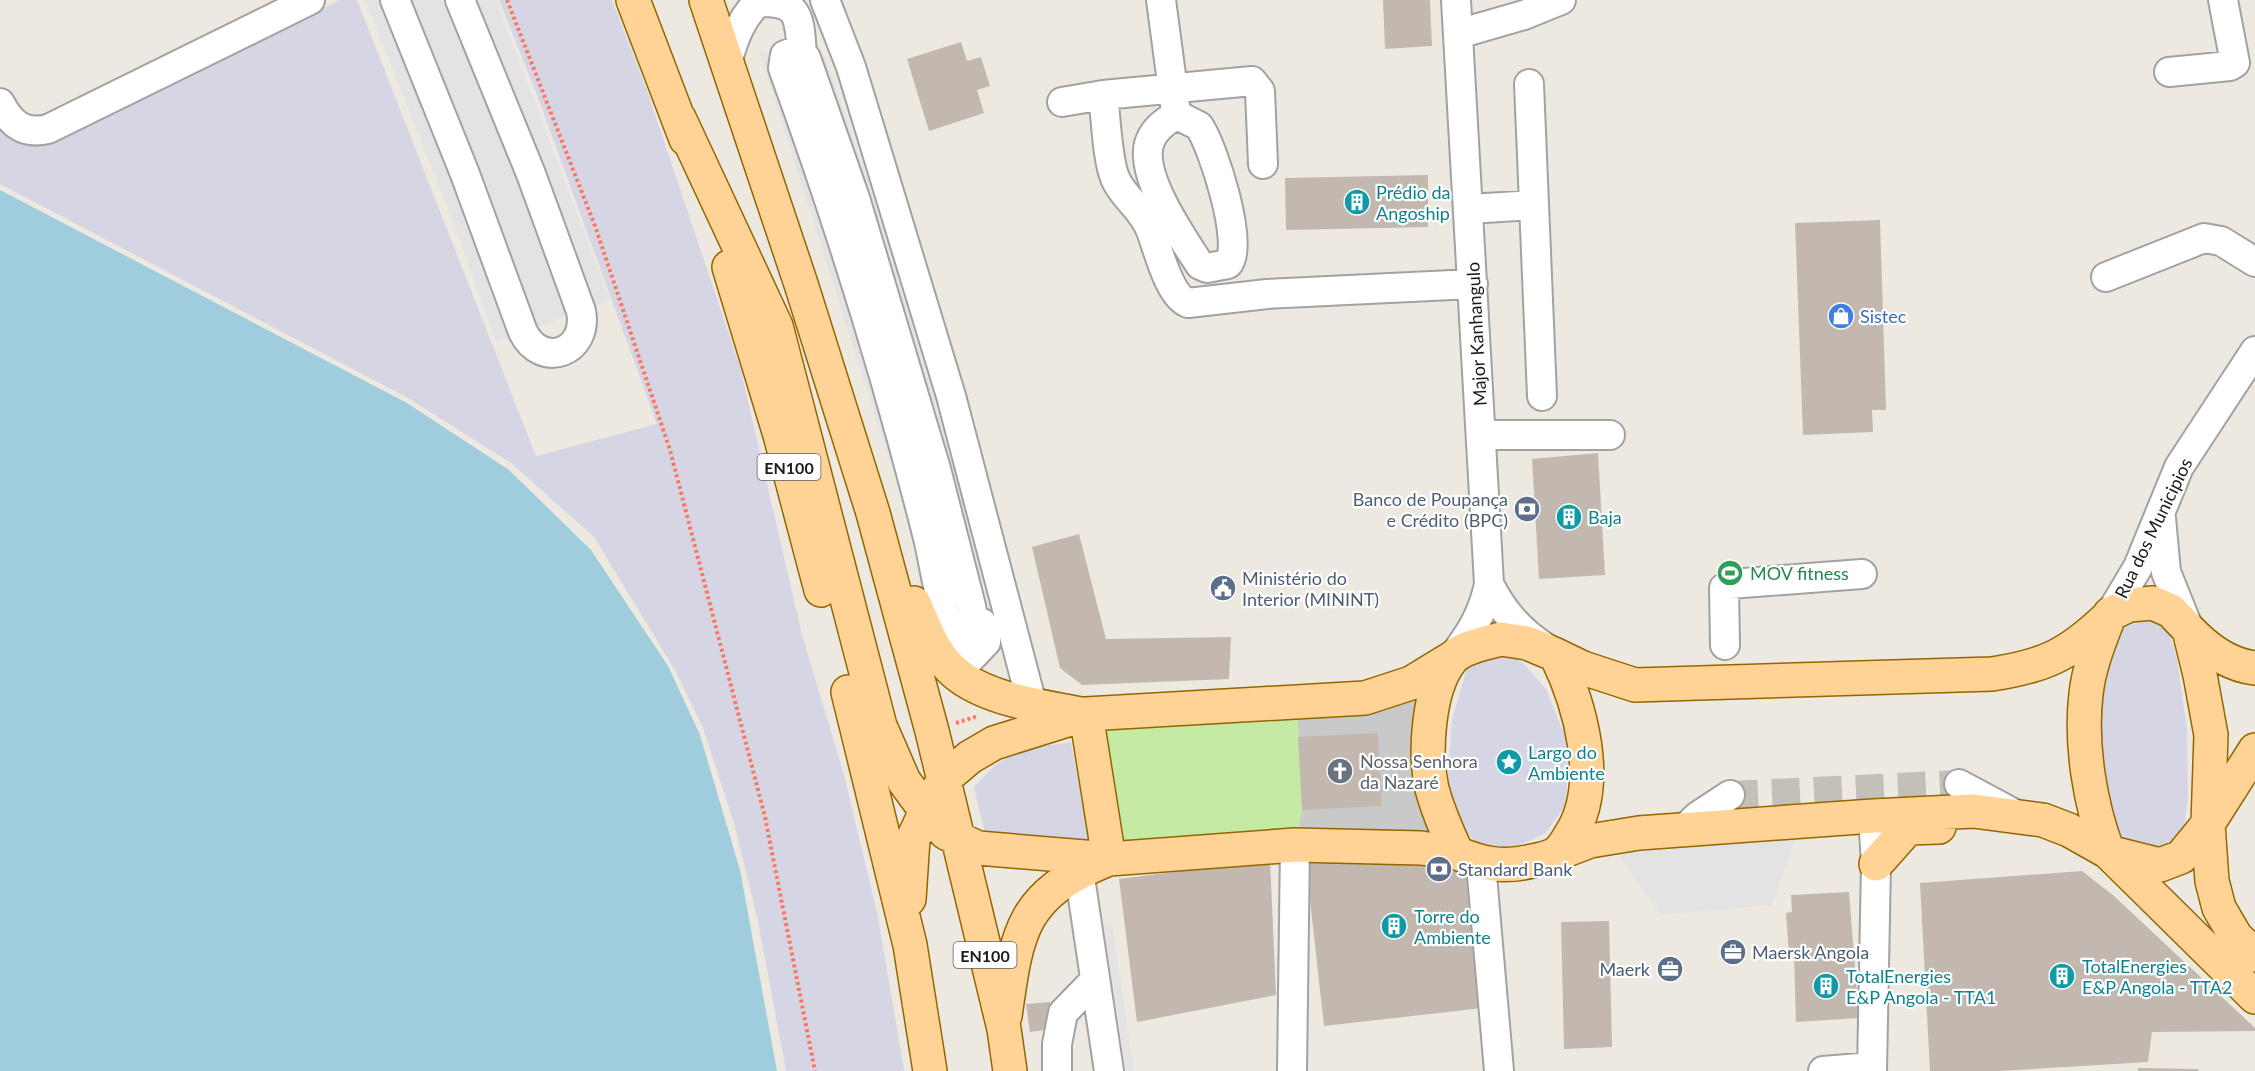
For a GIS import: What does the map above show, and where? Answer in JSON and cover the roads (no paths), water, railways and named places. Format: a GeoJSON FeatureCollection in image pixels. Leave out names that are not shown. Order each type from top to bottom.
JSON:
{"type":"FeatureCollection","features":[{"type":"Feature","properties":{"kind":"main road","name":"EN100"},"geometry":{"type":"LineString","coordinates":[[633,0],[679,118],[752,336],[780,435],[845,681],[910,945],[930,1071]]}},
{"type":"Feature","properties":{"kind":"main road","name":"EN100"},"geometry":{"type":"LineString","coordinates":[[706,0],[728,60],[873,513],[944,779],[1004,1029],[1010,1071]]}},
{"type":"Feature","properties":{"kind":"main road"},"geometry":{"type":"LineString","coordinates":[[679,118],[776,326],[880,726],[904,781],[926,811],[946,833],[957,840],[978,848],[1001,852],[1109,859],[1294,845],[1421,848],[1469,858],[1521,864],[1590,841],[1682,831],[1873,816],[1974,811],[2017,815],[2043,820],[2069,830],[2108,852],[2255,997]]}},
{"type":"Feature","properties":{"kind":"main road"},"geometry":{"type":"LineString","coordinates":[[873,513],[934,647],[951,670],[987,692],[1032,704],[1086,714],[1365,698],[1411,683],[1476,645],[1501,639],[1527,643],[1583,668],[1635,686],[1992,674],[2026,669],[2061,656],[2088,636],[2110,614],[2129,605],[2153,603],[2171,611],[2218,655],[2239,666],[2255,668]]}},
{"type":"Feature","properties":{"kind":"main road"},"geometry":{"type":"LineString","coordinates":[[2108,852],[2099,828],[2093,797],[2085,732],[2086,693],[2095,653],[2110,614]]}},
{"type":"Feature","properties":{"kind":"main road"},"geometry":{"type":"LineString","coordinates":[[2189,630],[2211,735],[2208,824],[2212,881],[2219,908],[2236,937],[2255,955]]}},
{"type":"Feature","properties":{"kind":"main road"},"geometry":{"type":"LineString","coordinates":[[1556,655],[1571,686],[1582,726],[1585,769],[1585,802],[1580,821],[1556,854]]}},
{"type":"Feature","properties":{"kind":"main road"},"geometry":{"type":"LineString","coordinates":[[1452,658],[1439,683],[1432,709],[1428,744],[1431,786],[1442,822],[1469,858]]}},
{"type":"Feature","properties":{"kind":"main road"},"geometry":{"type":"LineString","coordinates":[[910,945],[909,879],[913,839],[944,779],[970,757],[994,744],[1086,714]]}},
{"type":"Feature","properties":{"kind":"main road"},"geometry":{"type":"LineString","coordinates":[[1086,714],[1109,859]]}},
{"type":"Feature","properties":{"kind":"main road"},"geometry":{"type":"LineString","coordinates":[[2108,852],[2160,865],[2181,857],[2208,824],[2255,750]]}},
{"type":"Feature","properties":{"kind":"main road"},"geometry":{"type":"LineString","coordinates":[[1876,864],[1908,828],[1973,826],[2048,835],[2101,868],[2153,917],[2225,967]]}},
{"type":"Feature","properties":{"kind":"main road","name":"EN100"},"geometry":{"type":"LineString","coordinates":[[1004,1029],[1020,934],[1042,897],[1079,871],[1109,859]]}},
{"type":"Feature","properties":{"kind":"street"},"geometry":{"type":"LineString","coordinates":[[0,103],[14,124],[24,130],[36,132],[48,129],[310,0]]}},
{"type":"Feature","properties":{"kind":"street"},"geometry":{"type":"LineString","coordinates":[[395,0],[465,174],[522,332],[527,341],[542,352],[561,352],[578,340],[583,320],[581,311],[531,174],[460,0]]}},
{"type":"Feature","properties":{"kind":"street"},"geometry":{"type":"LineString","coordinates":[[825,0],[851,67],[951,396],[1032,704]]}},
{"type":"Feature","properties":{"kind":"street"},"geometry":{"type":"LineString","coordinates":[[1161,0],[1175,101],[1166,121],[1149,144],[1148,164],[1156,187],[1200,265],[1207,268],[1228,264],[1233,256],[1234,240],[1216,168],[1199,126],[1175,101]]}},
{"type":"Feature","properties":{"kind":"street","name":"Major Kanhangulo"},"geometry":{"type":"LineString","coordinates":[[1452,658],[1473,629],[1484,608],[1489,584],[1456,0]]}},
{"type":"Feature","properties":{"kind":"street"},"geometry":{"type":"LineString","coordinates":[[1458,34],[1524,15],[1561,0]]}},
{"type":"Feature","properties":{"kind":"street"},"geometry":{"type":"LineString","coordinates":[[2169,72],[2230,66],[2235,63],[2223,0]]}},
{"type":"Feature","properties":{"kind":"street"},"geometry":{"type":"LineString","coordinates":[[728,60],[734,35],[759,1],[782,2],[790,7],[798,26],[802,54],[806,58],[859,209],[936,469],[971,606],[984,626],[986,642],[969,660],[951,670]]}},
{"type":"Feature","properties":{"kind":"street"},"geometry":{"type":"LineString","coordinates":[[1062,102],[1103,95],[1175,101],[1252,81],[1258,86],[1263,164]]}},
{"type":"Feature","properties":{"kind":"street"},"geometry":{"type":"LineString","coordinates":[[1529,84],[1542,396]]}},
{"type":"Feature","properties":{"kind":"street"},"geometry":{"type":"LineString","coordinates":[[1103,95],[1114,177],[1144,215],[1172,287],[1183,301],[1188,303],[1267,294],[1473,284]]}},
{"type":"Feature","properties":{"kind":"street"},"geometry":{"type":"LineString","coordinates":[[1469,209],[1534,205]]}},
{"type":"Feature","properties":{"kind":"street"},"geometry":{"type":"LineString","coordinates":[[2106,278],[2204,238],[2221,241],[2255,262]]}},
{"type":"Feature","properties":{"kind":"street","name":"Rua dos Municipios"},"geometry":{"type":"LineString","coordinates":[[2110,614],[2138,567],[2179,467],[2255,351]]}},
{"type":"Feature","properties":{"kind":"street"},"geometry":{"type":"LineString","coordinates":[[1481,435],[1610,435]]}},
{"type":"Feature","properties":{"kind":"street"},"geometry":{"type":"LineString","coordinates":[[2162,507],[2161,536],[2166,572],[2189,630]]}},
{"type":"Feature","properties":{"kind":"street"},"geometry":{"type":"LineString","coordinates":[[1725,645],[1724,588],[1730,584],[1862,574]]}},
{"type":"Feature","properties":{"kind":"street"},"geometry":{"type":"LineString","coordinates":[[1489,584],[1500,607],[1516,624],[1556,655]]}},
{"type":"Feature","properties":{"kind":"street"},"geometry":{"type":"LineString","coordinates":[[1959,784],[2017,815]]}},
{"type":"Feature","properties":{"kind":"street"},"geometry":{"type":"LineString","coordinates":[[1682,831],[1698,816],[1730,795]]}},
{"type":"Feature","properties":{"kind":"street"},"geometry":{"type":"LineString","coordinates":[[1823,1071],[1872,1069],[1876,864],[1873,816]]}},
{"type":"Feature","properties":{"kind":"street"},"geometry":{"type":"LineString","coordinates":[[1292,1071],[1294,845]]}},
{"type":"Feature","properties":{"kind":"street"},"geometry":{"type":"LineString","coordinates":[[1469,858],[1499,1071]]}},
{"type":"Feature","properties":{"kind":"street"},"geometry":{"type":"LineString","coordinates":[[1079,871],[1109,1071]]}},
{"type":"Feature","properties":{"kind":"street"},"geometry":{"type":"LineString","coordinates":[[1057,1071],[1057,1044],[1063,1013],[1094,981]]}},
{"type":"Feature","properties":{"kind":"water"},"geometry":{"type":"Polygon","coordinates":[[[0,190],[407,403],[509,470],[591,550],[668,666],[700,735],[740,870],[777,1071],[0,1071],[0,190]]]}},
{"type":"Feature","properties":{"kind":"tunnel"},"geometry":{"type":"LineString","coordinates":[[1730,795],[1959,784]]}},
{"type":"Feature","properties":{"kind":"place","name":"Prédio da Angoship"},"geometry":{"type":"Point","coordinates":[1357,202]}},
{"type":"Feature","properties":{"kind":"place","name":"Sistec"},"geometry":{"type":"Point","coordinates":[1841,316]}},
{"type":"Feature","properties":{"kind":"place","name":"Banco de Poupança e Crédito (BPC)"},"geometry":{"type":"Point","coordinates":[1527,509]}},
{"type":"Feature","properties":{"kind":"place","name":"Baja"},"geometry":{"type":"Point","coordinates":[1569,517]}},
{"type":"Feature","properties":{"kind":"place","name":"MOV fitness"},"geometry":{"type":"Point","coordinates":[1730,573]}},
{"type":"Feature","properties":{"kind":"place","name":"Ministério do Interior (MININT)"},"geometry":{"type":"Point","coordinates":[1223,588]}},
{"type":"Feature","properties":{"kind":"place","name":"Largo do Ambiente"},"geometry":{"type":"Point","coordinates":[1509,762]}},
{"type":"Feature","properties":{"kind":"place","name":"Nossa Senhora da Nazaré"},"geometry":{"type":"Point","coordinates":[1340,771]}},
{"type":"Feature","properties":{"kind":"place","name":"Standard Bank"},"geometry":{"type":"Point","coordinates":[1439,869]}},
{"type":"Feature","properties":{"kind":"place","name":"Torre do Ambiente"},"geometry":{"type":"Point","coordinates":[1394,926]}},
{"type":"Feature","properties":{"kind":"place","name":"Maersk Angola"},"geometry":{"type":"Point","coordinates":[1733,952]}},
{"type":"Feature","properties":{"kind":"place","name":"Maerk"},"geometry":{"type":"Point","coordinates":[1670,969]}},
{"type":"Feature","properties":{"kind":"place","name":"TotalEnergies E&P Angola - TTA2"},"geometry":{"type":"Point","coordinates":[2062,976]}},
{"type":"Feature","properties":{"kind":"place","name":"TotalEnergies E&P Angola - TTA1"},"geometry":{"type":"Point","coordinates":[1826,986]}}]}
